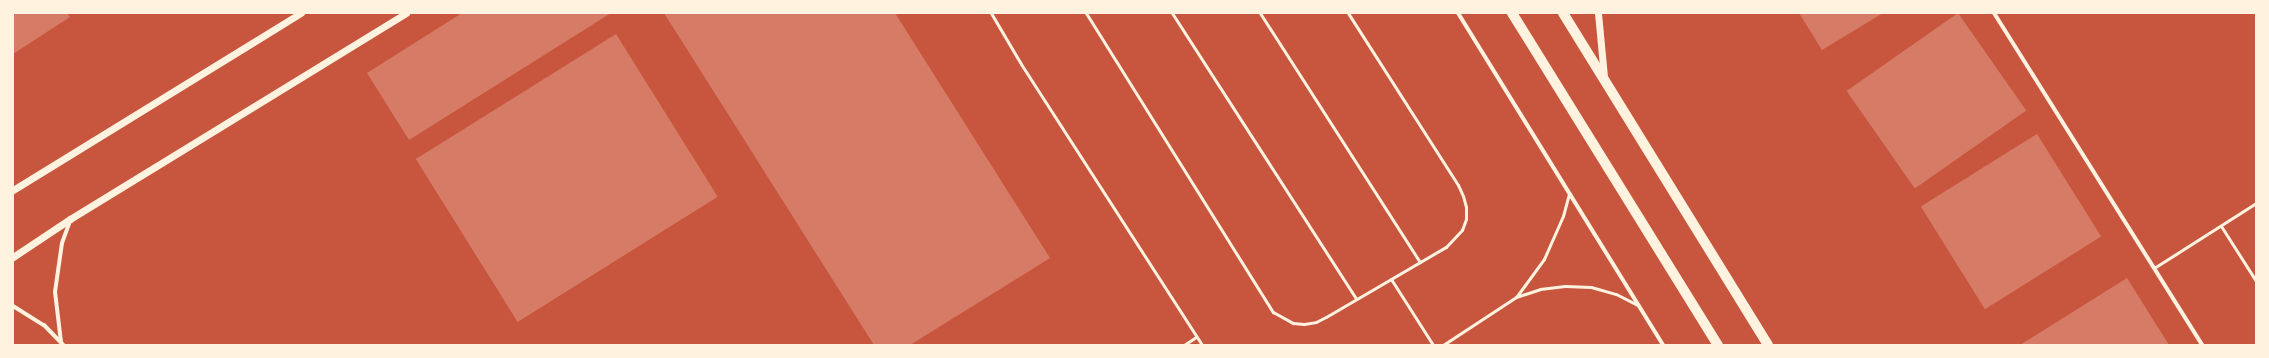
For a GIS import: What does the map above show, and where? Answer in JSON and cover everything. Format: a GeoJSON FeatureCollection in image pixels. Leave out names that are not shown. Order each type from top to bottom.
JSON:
{"type":"FeatureCollection","features":[{"type":"Feature","properties":{"kind":"main road"},"geometry":{"type":"LineString","coordinates":[[1512,13],[1718,345]]}},
{"type":"Feature","properties":{"kind":"main road"},"geometry":{"type":"LineString","coordinates":[[1563,13],[1768,345]]}},
{"type":"Feature","properties":{"kind":"street"},"geometry":{"type":"LineString","coordinates":[[13,190],[301,13]]}},
{"type":"Feature","properties":{"kind":"street"},"geometry":{"type":"LineString","coordinates":[[13,257],[70,219],[406,13]]}},
{"type":"Feature","properties":{"kind":"street"},"geometry":{"type":"LineString","coordinates":[[1458,13],[1663,345]]}},
{"type":"Feature","properties":{"kind":"street"},"geometry":{"type":"LineString","coordinates":[[1598,13],[1605,83]]}},
{"type":"Feature","properties":{"kind":"street"},"geometry":{"type":"LineString","coordinates":[[1994,13],[2202,345]]}},
{"type":"Feature","properties":{"kind":"street"},"geometry":{"type":"LineString","coordinates":[[62,343],[56,317],[55,286],[62,242],[70,219]]}},
{"type":"Feature","properties":{"kind":"street"},"geometry":{"type":"LineString","coordinates":[[13,306],[25,311],[44,325],[62,343]]}},
{"type":"Feature","properties":{"kind":"lane"},"geometry":{"type":"LineString","coordinates":[[990,13],[1020,64],[1202,345]]}},
{"type":"Feature","properties":{"kind":"lane"},"geometry":{"type":"LineString","coordinates":[[1086,13],[1273,312],[1293,323],[1304,324],[1316,322],[1446,247],[1462,230],[1466,207],[1463,196],[1348,13]]}},
{"type":"Feature","properties":{"kind":"lane"},"geometry":{"type":"LineString","coordinates":[[1172,13],[1356,299]]}},
{"type":"Feature","properties":{"kind":"lane"},"geometry":{"type":"LineString","coordinates":[[1260,13],[1420,262]]}},
{"type":"Feature","properties":{"kind":"lane"},"geometry":{"type":"LineString","coordinates":[[1516,297],[1544,259],[1563,216],[1568,193]]}},
{"type":"Feature","properties":{"kind":"lane"},"geometry":{"type":"LineString","coordinates":[[2154,268],[2222,226],[2256,202]]}},
{"type":"Feature","properties":{"kind":"lane"},"geometry":{"type":"LineString","coordinates":[[2222,226],[2256,282]]}},
{"type":"Feature","properties":{"kind":"lane"},"geometry":{"type":"LineString","coordinates":[[1391,279],[1433,345]]}},
{"type":"Feature","properties":{"kind":"lane"},"geometry":{"type":"LineString","coordinates":[[1443,345],[1516,297],[1540,289],[1565,286],[1591,287],[1616,294],[1638,306]]}},
{"type":"Feature","properties":{"kind":"lane"},"geometry":{"type":"LineString","coordinates":[[1184,345],[1196,337]]}},
{"type":"Feature","properties":{"kind":"lane"},"geometry":{"type":"LineString","coordinates":[[1575,345],[1585,345]]}},
{"type":"Feature","properties":{"kind":"building"},"geometry":{"type":"Polygon","coordinates":[[[13,13],[67,13],[70,17],[13,54],[13,13]]]}},
{"type":"Feature","properties":{"kind":"building"},"geometry":{"type":"Polygon","coordinates":[[[462,13],[611,13],[409,140],[367,73],[462,13]]]}},
{"type":"Feature","properties":{"kind":"building"},"geometry":{"type":"Polygon","coordinates":[[[664,13],[895,13],[1050,258],[910,345],[874,345],[664,13]]]}},
{"type":"Feature","properties":{"kind":"building"},"geometry":{"type":"Polygon","coordinates":[[[1799,13],[1883,13],[1822,50],[1799,13]]]}},
{"type":"Feature","properties":{"kind":"building"},"geometry":{"type":"Polygon","coordinates":[[[1958,13],[2026,110],[1915,188],[1847,91],[1958,13]]]}},
{"type":"Feature","properties":{"kind":"building"},"geometry":{"type":"Polygon","coordinates":[[[616,34],[718,197],[518,322],[416,159],[616,34]]]}},
{"type":"Feature","properties":{"kind":"building"},"geometry":{"type":"Polygon","coordinates":[[[2037,134],[2101,237],[1985,309],[1921,207],[2037,134]]]}},
{"type":"Feature","properties":{"kind":"building"},"geometry":{"type":"Polygon","coordinates":[[[2127,278],[2169,345],[2020,345],[2127,278]]]}}]}
